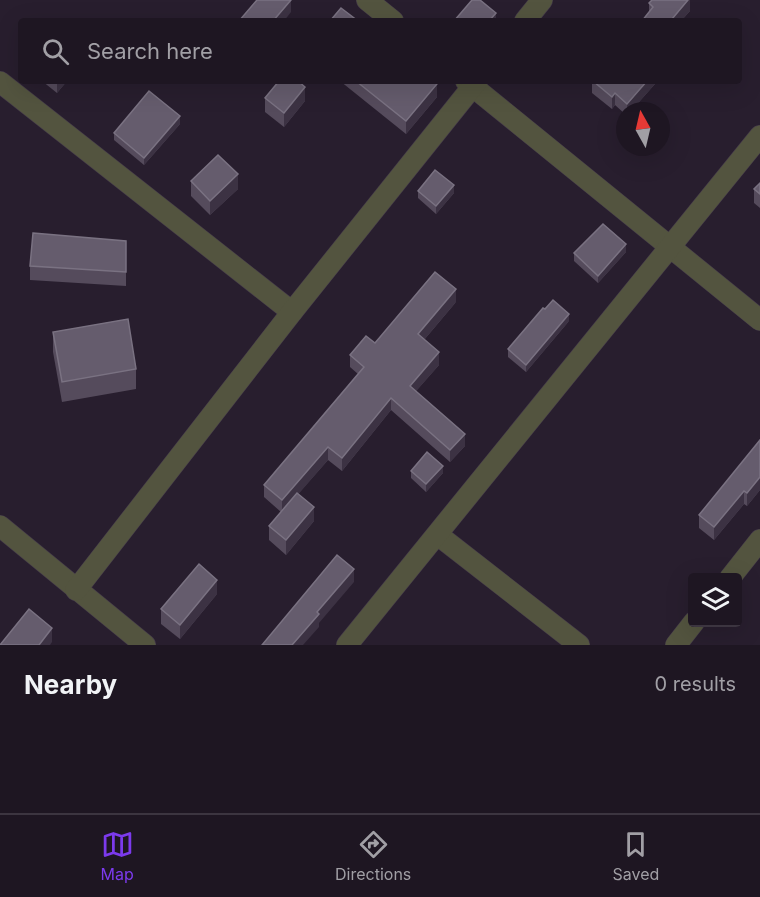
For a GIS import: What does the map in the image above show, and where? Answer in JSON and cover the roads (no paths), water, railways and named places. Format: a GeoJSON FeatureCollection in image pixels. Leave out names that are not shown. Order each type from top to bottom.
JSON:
{"type":"FeatureCollection","features":[{"type":"Feature","properties":{"kind":"street"},"geometry":{"type":"LineString","coordinates":[[367,0],[389,18]]}},
{"type":"Feature","properties":{"kind":"street"},"geometry":{"type":"LineString","coordinates":[[527,18],[542,0]]}},
{"type":"Feature","properties":{"kind":"street"},"geometry":{"type":"LineString","coordinates":[[0,82],[292,312]]}},
{"type":"Feature","properties":{"kind":"street"},"geometry":{"type":"LineString","coordinates":[[76,590],[471,84]]}},
{"type":"Feature","properties":{"kind":"street"},"geometry":{"type":"LineString","coordinates":[[473,84],[760,320]]}},
{"type":"Feature","properties":{"kind":"street"},"geometry":{"type":"LineString","coordinates":[[347,645],[760,136]]}},
{"type":"Feature","properties":{"kind":"street"},"geometry":{"type":"LineString","coordinates":[[0,526],[145,645]]}},
{"type":"Feature","properties":{"kind":"street"},"geometry":{"type":"LineString","coordinates":[[438,535],[579,645]]}},
{"type":"Feature","properties":{"kind":"street"},"geometry":{"type":"LineString","coordinates":[[734,573],[760,540]]}},
{"type":"Feature","properties":{"kind":"street"},"geometry":{"type":"LineString","coordinates":[[676,645],[690,627]]}}]}
